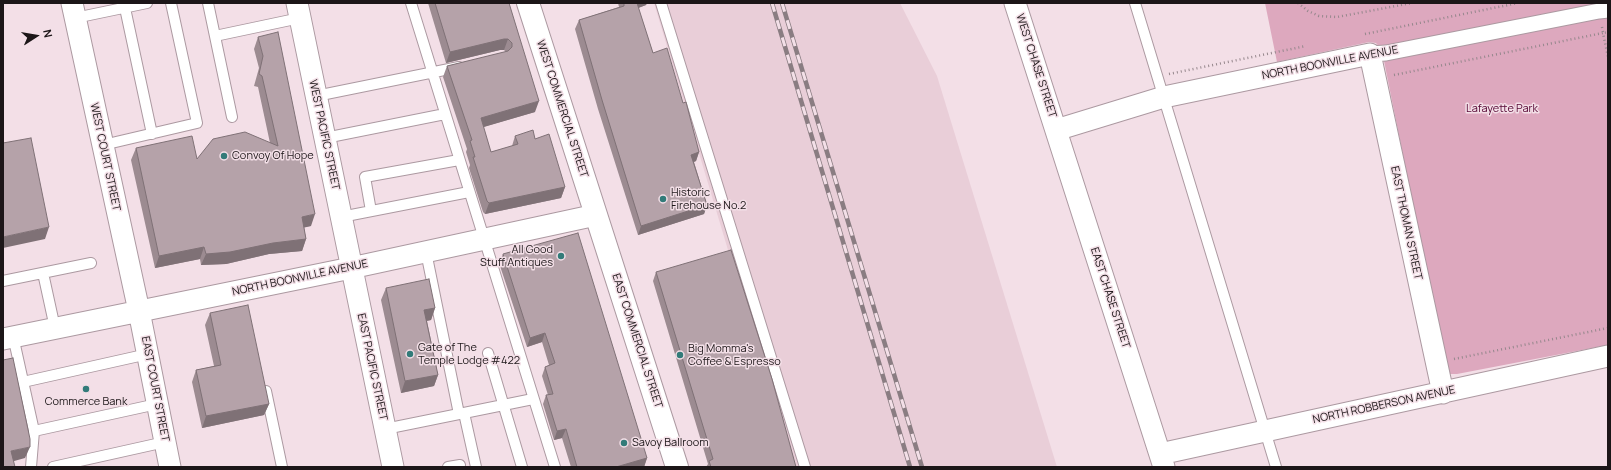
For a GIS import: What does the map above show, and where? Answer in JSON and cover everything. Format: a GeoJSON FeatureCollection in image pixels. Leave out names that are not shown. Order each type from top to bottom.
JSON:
{"type":"FeatureCollection","features":[{"type":"Feature","properties":{"kind":"street","name":"WEST COMMERCIAL STREET"},"geometry":{"type":"LineString","coordinates":[[528,3],[596,215]]}},
{"type":"Feature","properties":{"kind":"street","name":"WEST CHASE STREET"},"geometry":{"type":"LineString","coordinates":[[1015,3],[1056,130]]}},
{"type":"Feature","properties":{"kind":"street","name":"WEST PACIFIC STREET"},"geometry":{"type":"LineString","coordinates":[[298,10],[351,268]]}},
{"type":"Feature","properties":{"kind":"street","name":"NORTH BOONVILLE AVENUE"},"geometry":{"type":"LineString","coordinates":[[1056,130],[1164,97],[1378,53],[1608,10]]}},
{"type":"Feature","properties":{"kind":"street","name":"WEST COURT STREET"},"geometry":{"type":"LineString","coordinates":[[74,11],[139,311]]}},
{"type":"Feature","properties":{"kind":"street","name":"EAST THOMAN STREET"},"geometry":{"type":"LineString","coordinates":[[1378,53],[1443,393]]}},
{"type":"Feature","properties":{"kind":"street","name":"EAST CHASE STREET"},"geometry":{"type":"LineString","coordinates":[[1056,130],[1162,460]]}},
{"type":"Feature","properties":{"kind":"street","name":"NORTH BOONVILLE AVENUE"},"geometry":{"type":"LineString","coordinates":[[8,338],[139,311],[245,293],[351,268],[596,215]]}},
{"type":"Feature","properties":{"kind":"street","name":"EAST COMMERCIAL STREET"},"geometry":{"type":"LineString","coordinates":[[596,215],[677,467]]}},
{"type":"Feature","properties":{"kind":"street","name":"EAST PACIFIC STREET"},"geometry":{"type":"LineString","coordinates":[[351,268],[393,467]]}},
{"type":"Feature","properties":{"kind":"street","name":"EAST COURT STREET"},"geometry":{"type":"LineString","coordinates":[[139,311],[170,467]]}},
{"type":"Feature","properties":{"kind":"street","name":"NORTH ROBBERSON AVENUE"},"geometry":{"type":"LineString","coordinates":[[1162,460],[1266,431],[1608,356]]}},
{"type":"Feature","properties":{"kind":"lane"},"geometry":{"type":"LineString","coordinates":[[74,11],[125,8],[147,3]]}},
{"type":"Feature","properties":{"kind":"lane"},"geometry":{"type":"LineString","coordinates":[[103,145],[197,123],[171,3]]}},
{"type":"Feature","properties":{"kind":"lane"},"geometry":{"type":"LineString","coordinates":[[208,3],[232,117]]}},
{"type":"Feature","properties":{"kind":"lane"},"geometry":{"type":"LineString","coordinates":[[411,3],[555,467]]}},
{"type":"Feature","properties":{"kind":"lane"},"geometry":{"type":"LineString","coordinates":[[661,3],[805,467]]}},
{"type":"Feature","properties":{"kind":"lane"},"geometry":{"type":"LineString","coordinates":[[1135,3],[1276,467]]}},
{"type":"Feature","properties":{"kind":"lane"},"geometry":{"type":"LineString","coordinates":[[125,8],[152,134]]}},
{"type":"Feature","properties":{"kind":"lane"},"geometry":{"type":"LineString","coordinates":[[215,36],[298,10]]}},
{"type":"Feature","properties":{"kind":"lane"},"geometry":{"type":"LineString","coordinates":[[316,96],[471,64]]}},
{"type":"Feature","properties":{"kind":"lane"},"geometry":{"type":"LineString","coordinates":[[325,138],[445,114]]}},
{"type":"Feature","properties":{"kind":"lane"},"geometry":{"type":"LineString","coordinates":[[371,211],[364,177],[459,160]]}},
{"type":"Feature","properties":{"kind":"lane"},"geometry":{"type":"LineString","coordinates":[[341,217],[469,192]]}},
{"type":"Feature","properties":{"kind":"lane"},"geometry":{"type":"LineString","coordinates":[[426,252],[462,413],[476,467]]}},
{"type":"Feature","properties":{"kind":"lane"},"geometry":{"type":"LineString","coordinates":[[3,281],[91,263]]}},
{"type":"Feature","properties":{"kind":"lane"},"geometry":{"type":"LineString","coordinates":[[43,273],[55,328]]}},
{"type":"Feature","properties":{"kind":"lane"},"geometry":{"type":"LineString","coordinates":[[8,338],[22,382],[34,431],[31,467]]}},
{"type":"Feature","properties":{"kind":"lane"},"geometry":{"type":"LineString","coordinates":[[488,353],[522,467]]}},
{"type":"Feature","properties":{"kind":"lane"},"geometry":{"type":"LineString","coordinates":[[22,382],[148,354]]}},
{"type":"Feature","properties":{"kind":"lane"},"geometry":{"type":"LineString","coordinates":[[263,378],[282,467]]}},
{"type":"Feature","properties":{"kind":"lane"},"geometry":{"type":"LineString","coordinates":[[385,429],[533,399]]}},
{"type":"Feature","properties":{"kind":"lane"},"geometry":{"type":"LineString","coordinates":[[34,431],[157,404]]}},
{"type":"Feature","properties":{"kind":"lane"},"geometry":{"type":"LineString","coordinates":[[53,467],[165,442]]}},
{"type":"Feature","properties":{"kind":"lane"},"geometry":{"type":"LineString","coordinates":[[448,467],[460,465]]}},
{"type":"Feature","properties":{"kind":"path"},"geometry":{"type":"LineString","coordinates":[[1298,3],[1308,11],[1319,16],[1337,17],[1412,3]]}},
{"type":"Feature","properties":{"kind":"path"},"geometry":{"type":"LineString","coordinates":[[1381,31],[1378,53],[1390,75],[1603,33],[1608,57]]}},
{"type":"Feature","properties":{"kind":"path"},"geometry":{"type":"LineString","coordinates":[[1436,362],[1608,328]]}},
{"type":"Feature","properties":{"kind":"shaded area"},"geometry":{"type":"Polygon","coordinates":[[[654,3],[900,3],[937,76],[1057,467],[793,467],[654,3]]]}},
{"type":"Feature","properties":{"kind":"green space","name":"Lafayette Park"},"geometry":{"type":"Polygon","coordinates":[[[1265,3],[1608,3],[1608,345],[1457,374],[1450,374],[1446,369],[1382,51],[1376,43],[1369,42],[1277,62],[1265,3]]]}},
{"type":"Feature","properties":{"kind":"building"},"geometry":{"type":"Polygon","coordinates":[[[435,3],[509,3],[539,101],[481,118],[491,152],[518,144],[515,136],[533,130],[535,139],[549,134],[565,187],[489,203],[487,201],[473,157],[475,157],[470,141],[472,140],[447,66],[508,51],[512,47],[512,43],[508,39],[504,39],[450,52],[435,3]]]}},
{"type":"Feature","properties":{"kind":"building"},"geometry":{"type":"Polygon","coordinates":[[[624,3],[637,3],[653,53],[667,48],[683,103],[686,102],[699,152],[691,155],[707,205],[641,226],[579,20],[624,6],[624,3]]]}},
{"type":"Feature","properties":{"kind":"building","name":"Convoy Of Hope"},"geometry":{"type":"Polygon","coordinates":[[[278,32],[315,214],[302,217],[306,239],[273,243],[230,252],[206,254],[204,247],[159,256],[136,148],[192,136],[197,159],[213,139],[245,132],[278,146],[262,76],[259,74],[263,56],[258,37],[278,32]]]}},
{"type":"Feature","properties":{"kind":"building"},"geometry":{"type":"Polygon","coordinates":[[[31,138],[49,227],[3,237],[3,143],[31,138]]]}},
{"type":"Feature","properties":{"kind":"building"},"geometry":{"type":"Polygon","coordinates":[[[578,233],[647,458],[616,467],[577,467],[566,429],[557,431],[546,395],[553,394],[545,367],[555,363],[545,333],[530,338],[503,254],[578,233]]]}},
{"type":"Feature","properties":{"kind":"building"},"geometry":{"type":"Polygon","coordinates":[[[731,250],[772,379],[796,467],[711,467],[709,461],[713,459],[656,272],[731,250]]]}},
{"type":"Feature","properties":{"kind":"building","name":"Gate of The Temple Lodge #422"},"geometry":{"type":"Polygon","coordinates":[[[429,279],[435,308],[424,310],[438,375],[405,381],[386,288],[429,279]]]}},
{"type":"Feature","properties":{"kind":"building"},"geometry":{"type":"Polygon","coordinates":[[[248,305],[269,404],[206,416],[196,370],[221,365],[210,313],[248,305]]]}},
{"type":"Feature","properties":{"kind":"building"},"geometry":{"type":"Polygon","coordinates":[[[13,358],[30,439],[30,447],[11,451],[15,467],[3,467],[3,360],[13,358]]]}},
{"type":"Feature","properties":{"kind":"railway"},"geometry":{"type":"LineString","coordinates":[[772,3],[910,467]]}},
{"type":"Feature","properties":{"kind":"railway"},"geometry":{"type":"LineString","coordinates":[[782,3],[922,467]]}},
{"type":"Feature","properties":{"kind":"place","name":"Convoy Of Hope"},"geometry":{"type":"Point","coordinates":[224,156]}},
{"type":"Feature","properties":{"kind":"place","name":"Historic Firehouse No.2"},"geometry":{"type":"Point","coordinates":[663,199]}},
{"type":"Feature","properties":{"kind":"place","name":"All Good Stuff Antiques"},"geometry":{"type":"Point","coordinates":[561,256]}},
{"type":"Feature","properties":{"kind":"place","name":"Gate of The Temple Lodge #422"},"geometry":{"type":"Point","coordinates":[410,354]}},
{"type":"Feature","properties":{"kind":"place","name":"Big Momma's Coffee & Espresso"},"geometry":{"type":"Point","coordinates":[680,355]}},
{"type":"Feature","properties":{"kind":"place","name":"Commerce Bank"},"geometry":{"type":"Point","coordinates":[86,389]}},
{"type":"Feature","properties":{"kind":"place","name":"Savoy Ballroom"},"geometry":{"type":"Point","coordinates":[624,443]}}]}
